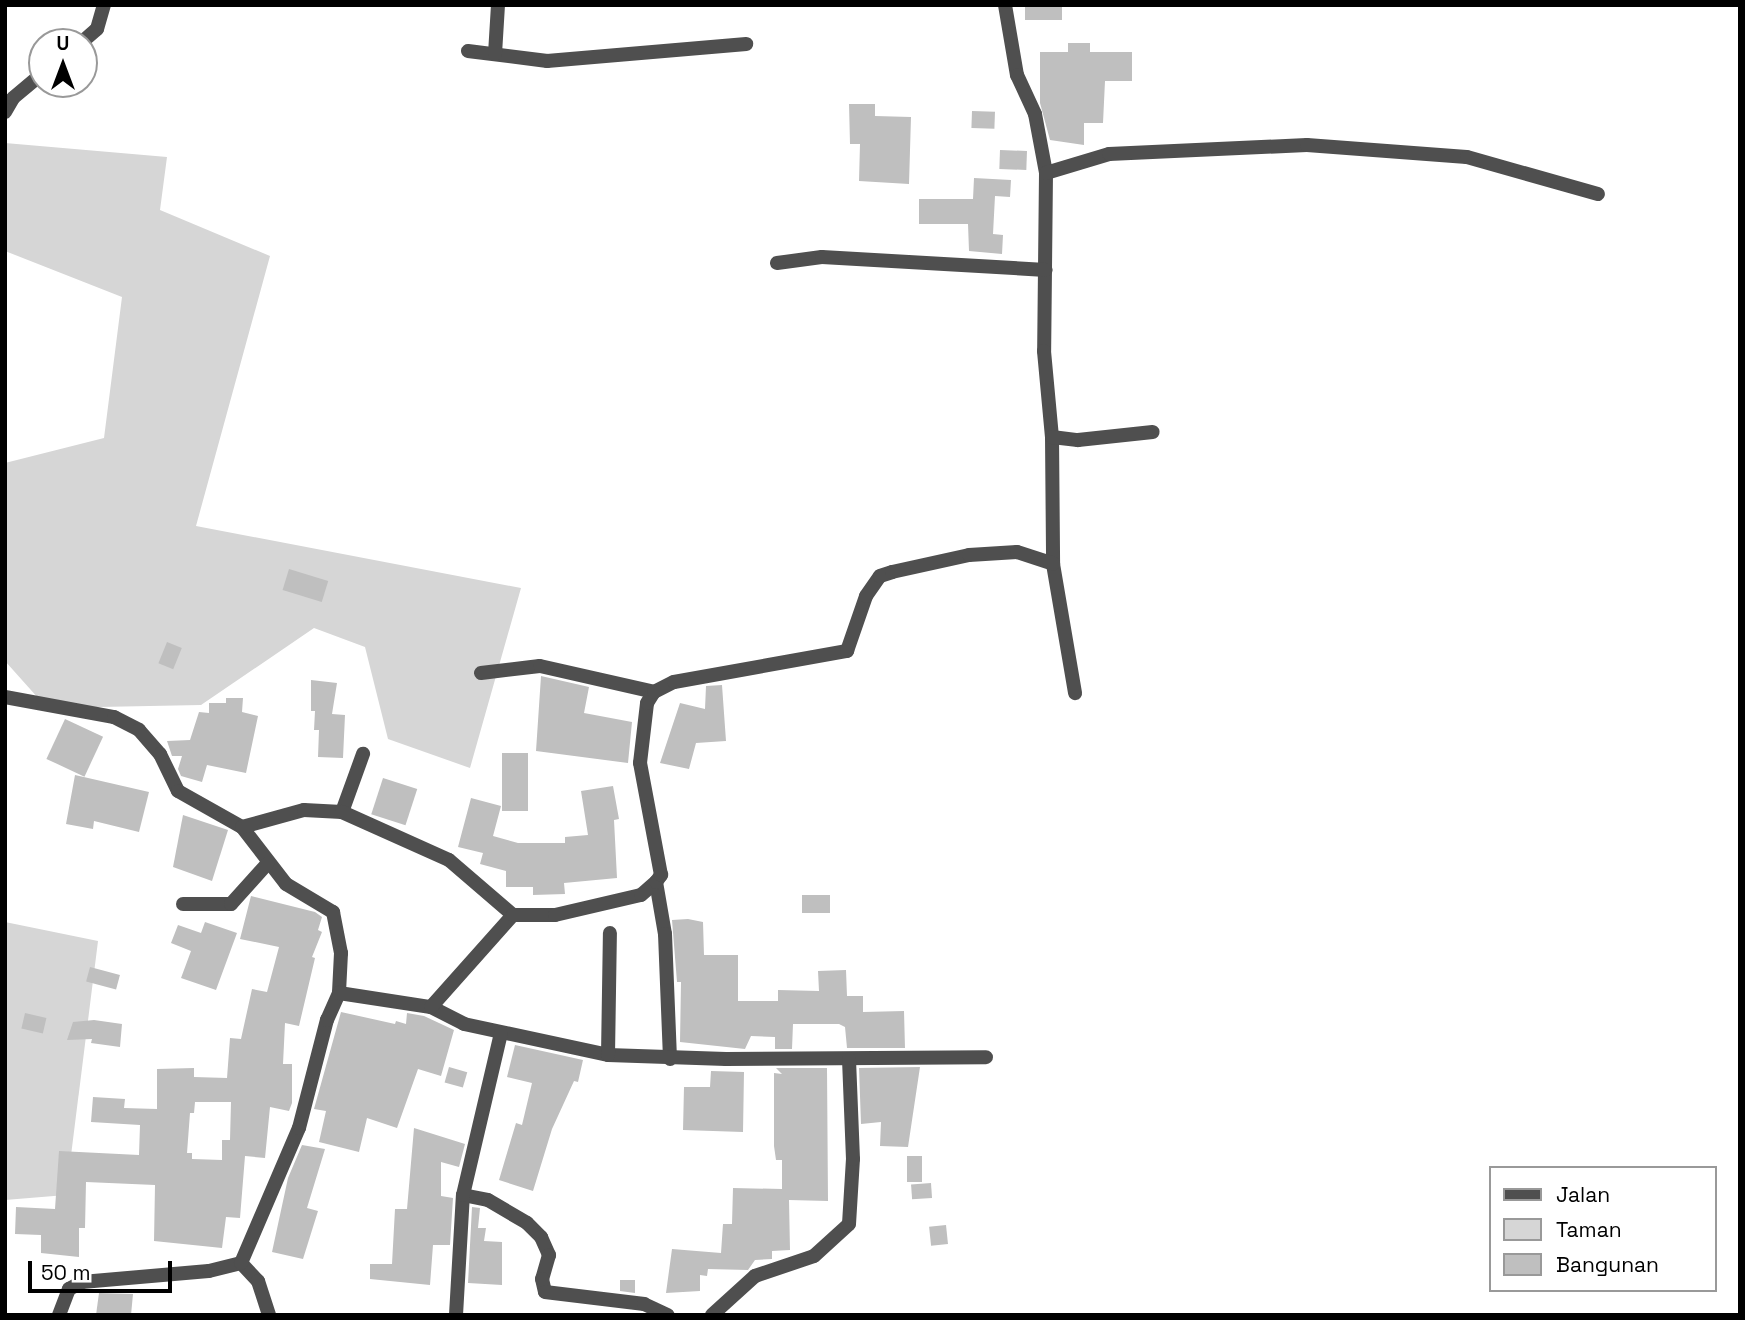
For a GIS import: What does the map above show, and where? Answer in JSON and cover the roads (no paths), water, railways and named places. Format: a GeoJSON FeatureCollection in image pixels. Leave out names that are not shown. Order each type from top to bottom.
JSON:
{"type":"FeatureCollection","features":[{"type":"Feature","properties":{"kind":"street"},"geometry":{"type":"LineString","coordinates":[[97,28],[104,5]]}},
{"type":"Feature","properties":{"kind":"street"},"geometry":{"type":"LineString","coordinates":[[495,54],[498,5]]}},
{"type":"Feature","properties":{"kind":"street"},"geometry":{"type":"LineString","coordinates":[[1005,5],[1017,75],[1035,114],[1046,173],[1044,351],[1052,437],[1053,564],[1075,693]]}},
{"type":"Feature","properties":{"kind":"street"},"geometry":{"type":"LineString","coordinates":[[468,51],[582,60],[746,44]]}},
{"type":"Feature","properties":{"kind":"street"},"geometry":{"type":"LineString","coordinates":[[5,112],[13,98],[28,86]]}},
{"type":"Feature","properties":{"kind":"street"},"geometry":{"type":"LineString","coordinates":[[1046,173],[1109,154],[1307,145],[1467,157],[1598,194]]}},
{"type":"Feature","properties":{"kind":"street"},"geometry":{"type":"LineString","coordinates":[[777,263],[822,257],[1046,270]]}},
{"type":"Feature","properties":{"kind":"street"},"geometry":{"type":"LineString","coordinates":[[1052,437],[1078,440],[1153,432]]}},
{"type":"Feature","properties":{"kind":"street"},"geometry":{"type":"LineString","coordinates":[[242,827],[304,810],[342,812],[449,860],[513,915],[555,915],[641,895],[661,875],[640,763],[647,703],[654,692],[674,682],[847,651],[866,596],[880,576],[891,572],[969,555],[1017,551],[1053,564]]}},
{"type":"Feature","properties":{"kind":"street"},"geometry":{"type":"LineString","coordinates":[[481,673],[540,666],[654,692]]}},
{"type":"Feature","properties":{"kind":"street"},"geometry":{"type":"LineString","coordinates":[[5,697],[130,724],[151,741],[178,791],[242,827],[267,864],[286,884],[337,919],[339,993],[327,1020],[299,1128],[241,1263]]}},
{"type":"Feature","properties":{"kind":"street"},"geometry":{"type":"LineString","coordinates":[[342,812],[363,754]]}},
{"type":"Feature","properties":{"kind":"street"},"geometry":{"type":"LineString","coordinates":[[183,904],[231,904],[267,864]]}},
{"type":"Feature","properties":{"kind":"street"},"geometry":{"type":"LineString","coordinates":[[656,882],[664,934],[670,1059]]}},
{"type":"Feature","properties":{"kind":"street"},"geometry":{"type":"LineString","coordinates":[[431,1007],[513,915]]}},
{"type":"Feature","properties":{"kind":"street"},"geometry":{"type":"LineString","coordinates":[[608,1055],[610,933]]}},
{"type":"Feature","properties":{"kind":"street"},"geometry":{"type":"LineString","coordinates":[[339,993],[431,1007],[464,1024],[608,1055],[670,1059],[986,1057]]}},
{"type":"Feature","properties":{"kind":"street"},"geometry":{"type":"LineString","coordinates":[[456,1315],[463,1195],[501,1032]]}},
{"type":"Feature","properties":{"kind":"street"},"geometry":{"type":"LineString","coordinates":[[712,1315],[755,1276],[814,1256],[849,1224],[853,1159],[849,1059]]}},
{"type":"Feature","properties":{"kind":"street"},"geometry":{"type":"LineString","coordinates":[[463,1195],[488,1200],[534,1229],[549,1255],[542,1279],[545,1292],[644,1304],[668,1315]]}},
{"type":"Feature","properties":{"kind":"street"},"geometry":{"type":"LineString","coordinates":[[59,1315],[69,1289],[82,1282],[217,1270],[241,1263]]}},
{"type":"Feature","properties":{"kind":"street"},"geometry":{"type":"LineString","coordinates":[[241,1263],[258,1281],[269,1315]]}}]}
